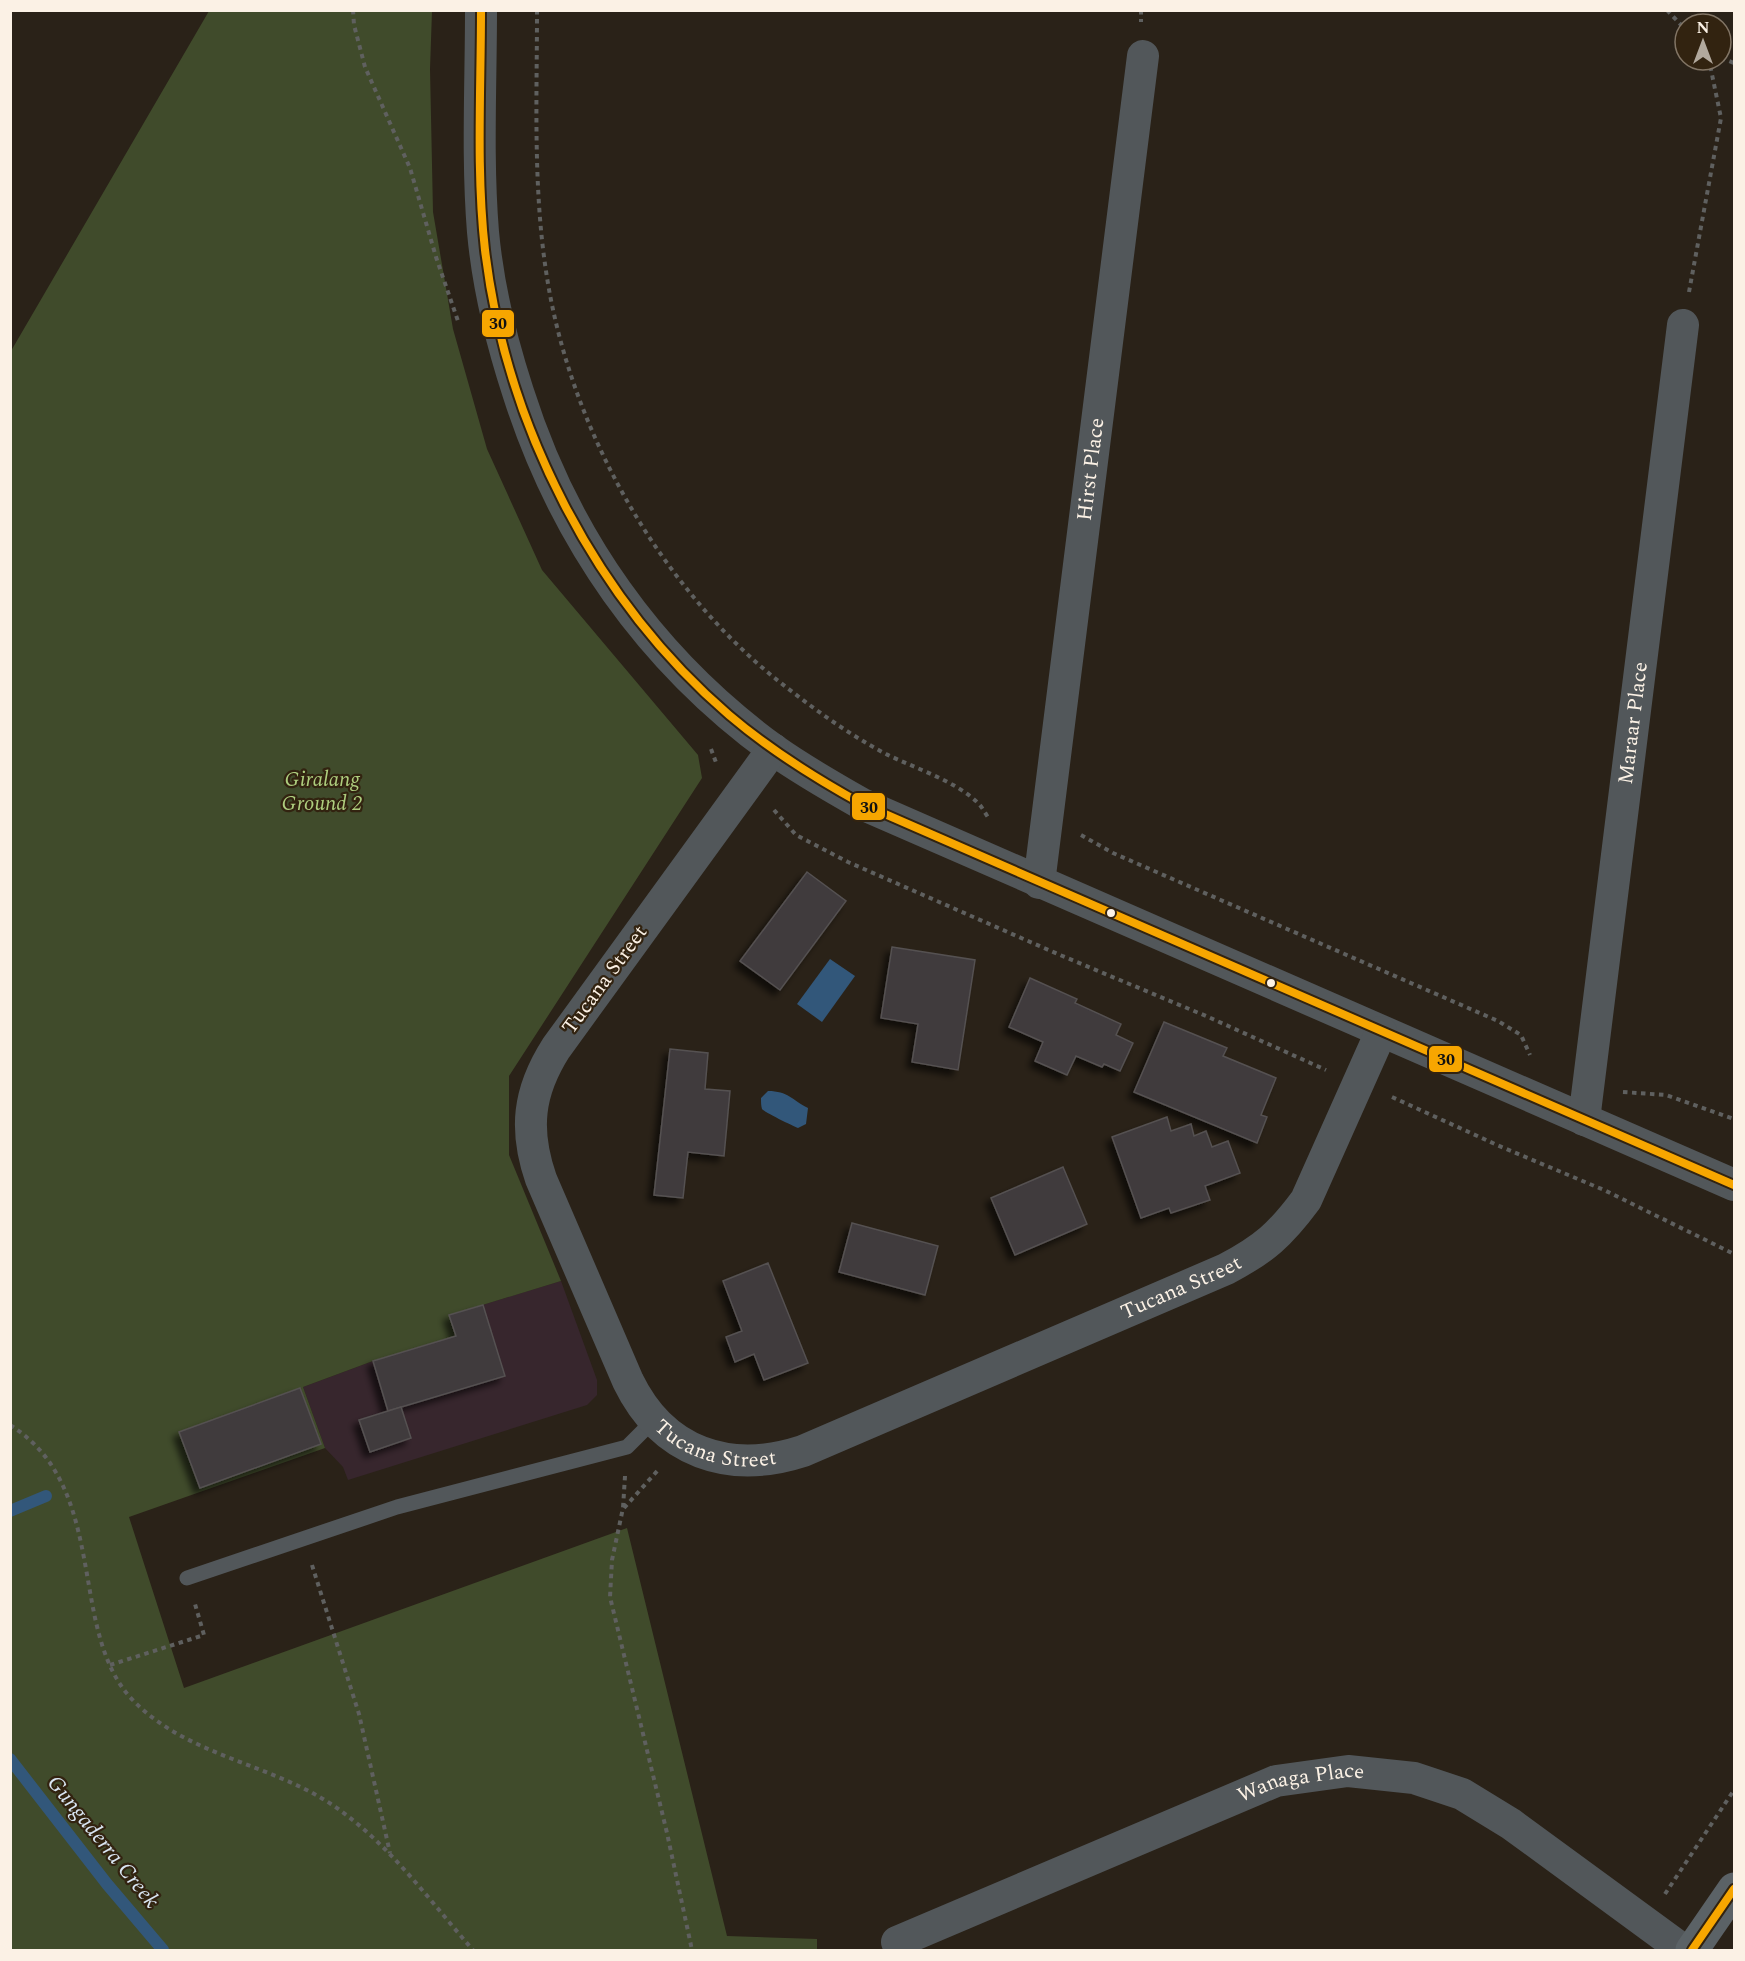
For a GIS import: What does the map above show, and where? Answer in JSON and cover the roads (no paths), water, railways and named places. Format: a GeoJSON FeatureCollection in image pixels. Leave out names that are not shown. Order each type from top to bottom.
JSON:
{"type":"FeatureCollection","features":[{"type":"Feature","properties":{"kind":"street"},"geometry":{"type":"LineString","coordinates":[[481,10],[483,232],[490,286],[501,341],[530,431],[559,497],[586,546],[616,592],[651,636],[689,677],[773,749],[862,804],[1734,1185]]}},
{"type":"Feature","properties":{"kind":"street","name":"Hirst Place"},"geometry":{"type":"LineString","coordinates":[[1039,883],[1143,56]]}},
{"type":"Feature","properties":{"kind":"street","name":"Maraar Place"},"geometry":{"type":"LineString","coordinates":[[1584,1120],[1683,325]]}},
{"type":"Feature","properties":{"kind":"street","name":"Tucana Street"},"geometry":{"type":"LineString","coordinates":[[773,749],[543,1067],[535,1089],[531,1111],[530,1134],[533,1157],[628,1381],[636,1397],[654,1420],[671,1436],[685,1444],[712,1456],[735,1460],[758,1461],[781,1458],[803,1451],[1226,1269],[1250,1256],[1271,1241],[1306,1200],[1381,1032]]}},
{"type":"Feature","properties":{"kind":"street","name":"Wanaga Place"},"geometry":{"type":"LineString","coordinates":[[897,1942],[1276,1781],[1348,1771],[1414,1778],[1462,1794],[1511,1824],[1683,1950]]}},
{"type":"Feature","properties":{"kind":"street"},"geometry":{"type":"LineString","coordinates":[[1692,1950],[1734,1889]]}},
{"type":"Feature","properties":{"kind":"lane"},"geometry":{"type":"LineString","coordinates":[[187,1578],[397,1507],[627,1447],[654,1420]]}},
{"type":"Feature","properties":{"kind":"water"},"geometry":{"type":"Polygon","coordinates":[[[830,959],[855,976],[822,1022],[797,1004],[830,959]]]}},
{"type":"Feature","properties":{"kind":"water"},"geometry":{"type":"Polygon","coordinates":[[[768,1091],[785,1094],[808,1108],[806,1124],[798,1128],[762,1109],[761,1098],[768,1091]]]}},
{"type":"Feature","properties":{"kind":"waterway"},"geometry":{"type":"LineString","coordinates":[[10,1511],[46,1496]]}},
{"type":"Feature","properties":{"kind":"waterway","name":"Gungaderra Creek"},"geometry":{"type":"LineString","coordinates":[[10,1759],[107,1884],[163,1950]]}},
{"type":"Feature","properties":{"kind":"park label","name":"Giralang Ground 2"},"geometry":{"type":"Point","coordinates":[322,792]}}]}
